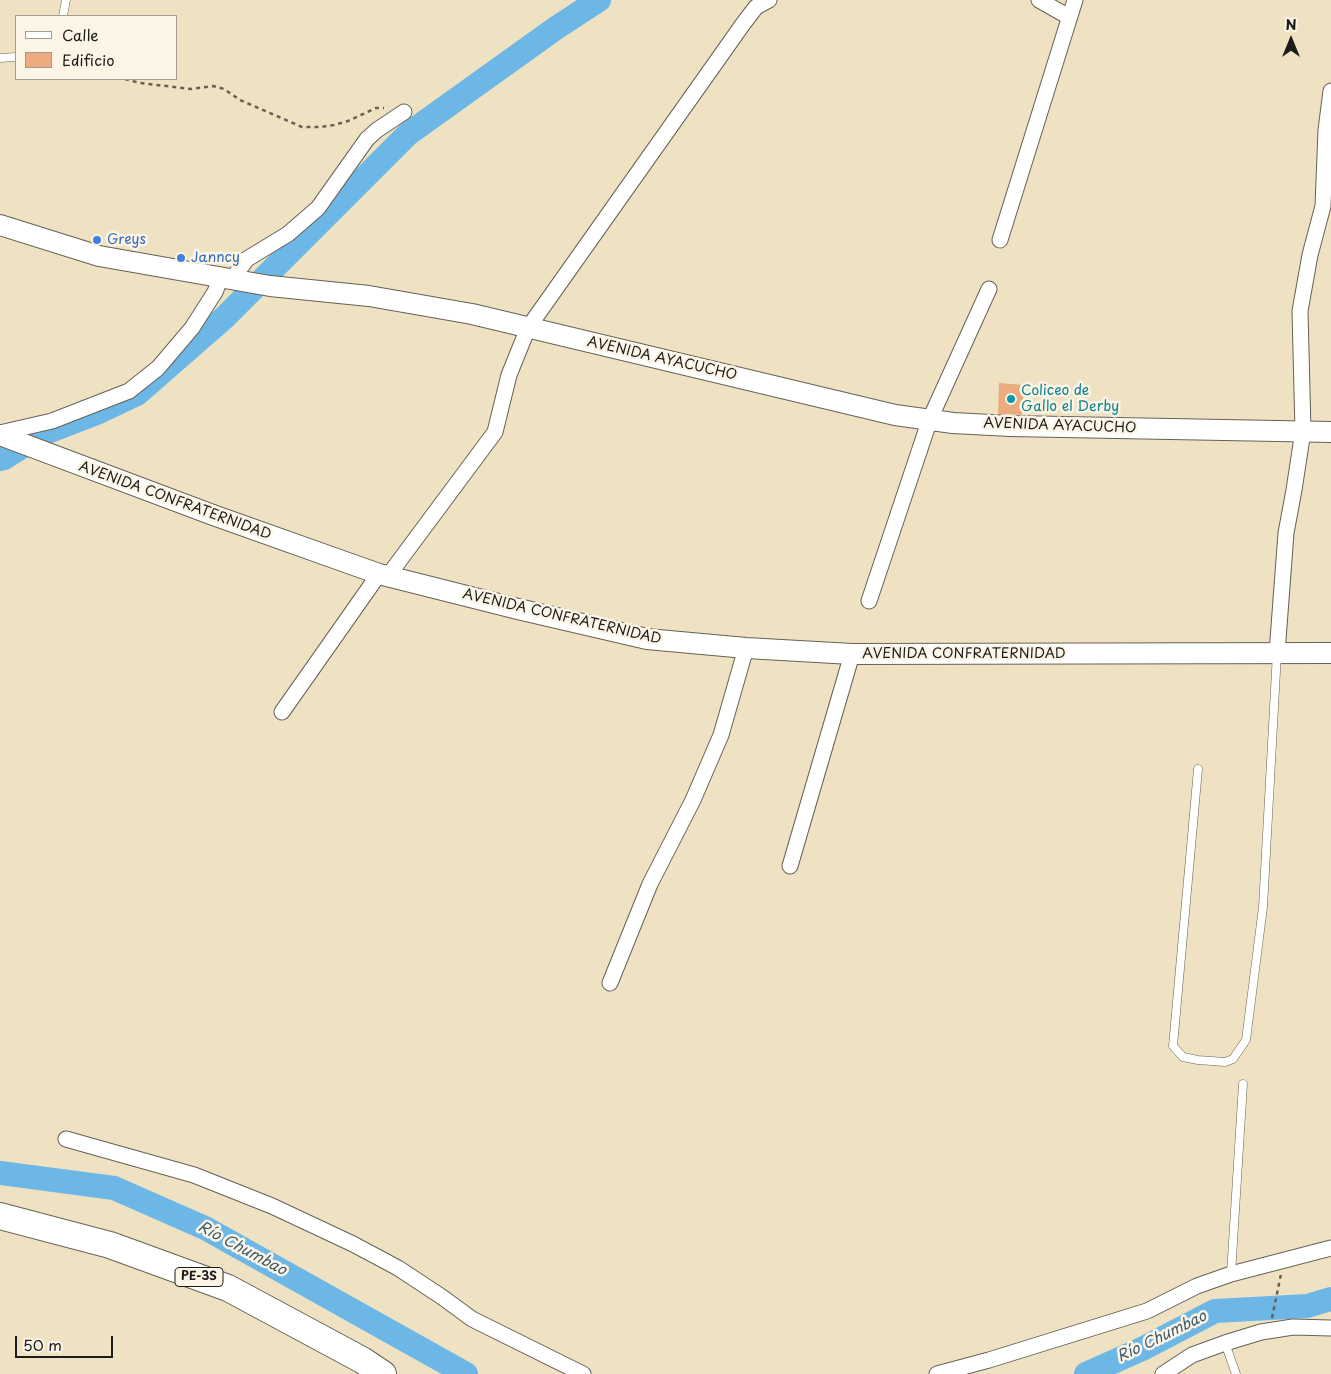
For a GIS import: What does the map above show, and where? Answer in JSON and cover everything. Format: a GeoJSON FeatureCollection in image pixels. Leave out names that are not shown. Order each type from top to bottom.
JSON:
{"type":"FeatureCollection","features":[{"type":"Feature","properties":{"kind":"highway","name":"PE-3S"},"geometry":{"type":"LineString","coordinates":[[0,1216],[110,1245],[228,1288],[362,1360],[383,1374]]}},
{"type":"Feature","properties":{"kind":"main road","name":"AVENIDA AYACUCHO"},"geometry":{"type":"LineString","coordinates":[[0,225],[99,256],[270,286],[370,296],[472,314],[895,415],[952,423],[1010,426],[1331,432]]}},
{"type":"Feature","properties":{"kind":"main road","name":"AVENIDA CONFRATERNIDAD"},"geometry":{"type":"LineString","coordinates":[[2,435],[213,515],[384,575],[647,639],[746,648],[852,654],[1331,653]]}},
{"type":"Feature","properties":{"kind":"street"},"geometry":{"type":"LineString","coordinates":[[282,712],[384,575],[495,432],[509,375],[528,328],[743,24],[756,7],[769,0]]}},
{"type":"Feature","properties":{"kind":"street"},"geometry":{"type":"LineString","coordinates":[[1039,0],[1069,17]]}},
{"type":"Feature","properties":{"kind":"street"},"geometry":{"type":"LineString","coordinates":[[1000,240],[1075,0]]}},
{"type":"Feature","properties":{"kind":"street"},"geometry":{"type":"LineString","coordinates":[[1277,653],[1286,533],[1303,431],[1300,311],[1310,255],[1323,206],[1331,91]]}},
{"type":"Feature","properties":{"kind":"street"},"geometry":{"type":"LineString","coordinates":[[2,435],[52,422],[129,391],[158,368],[192,328],[226,278],[247,259],[288,234],[318,208],[367,139],[404,112]]}},
{"type":"Feature","properties":{"kind":"street"},"geometry":{"type":"LineString","coordinates":[[868,601],[930,419],[989,289]]}},
{"type":"Feature","properties":{"kind":"street"},"geometry":{"type":"LineString","coordinates":[[610,983],[650,884],[693,800],[721,735],[746,648]]}},
{"type":"Feature","properties":{"kind":"street"},"geometry":{"type":"LineString","coordinates":[[790,866],[852,654]]}},
{"type":"Feature","properties":{"kind":"street"},"geometry":{"type":"LineString","coordinates":[[66,1139],[194,1175],[272,1206],[353,1244],[398,1268],[442,1297],[472,1320],[582,1374]]}},
{"type":"Feature","properties":{"kind":"street"},"geometry":{"type":"LineString","coordinates":[[937,1374],[1148,1311],[1197,1286],[1231,1274],[1331,1248]]}},
{"type":"Feature","properties":{"kind":"street"},"geometry":{"type":"LineString","coordinates":[[1163,1374],[1192,1355],[1261,1332],[1293,1327],[1331,1328]]}},
{"type":"Feature","properties":{"kind":"lane"},"geometry":{"type":"LineString","coordinates":[[63,15],[66,0]]}},
{"type":"Feature","properties":{"kind":"lane"},"geometry":{"type":"LineString","coordinates":[[0,58],[15,57]]}},
{"type":"Feature","properties":{"kind":"lane"},"geometry":{"type":"LineString","coordinates":[[1198,768],[1173,1046],[1182,1057],[1225,1062],[1233,1059],[1246,1040],[1263,907],[1277,653]]}},
{"type":"Feature","properties":{"kind":"lane"},"geometry":{"type":"LineString","coordinates":[[1231,1274],[1243,1084]]}},
{"type":"Feature","properties":{"kind":"lane"},"geometry":{"type":"LineString","coordinates":[[1225,1343],[1236,1374]]}},
{"type":"Feature","properties":{"kind":"path"},"geometry":{"type":"LineString","coordinates":[[129,80],[191,89],[212,86],[224,89],[240,100],[302,127],[334,125],[348,121],[376,108],[393,108],[404,112]]}},
{"type":"Feature","properties":{"kind":"path"},"geometry":{"type":"LineString","coordinates":[[1271,1321],[1278,1286]]}},
{"type":"Feature","properties":{"kind":"building","name":"Coliceo de Gallo el Derby"},"geometry":{"type":"Polygon","coordinates":[[[999,383],[1024,385],[1022,415],[998,414],[999,383]]]}},
{"type":"Feature","properties":{"kind":"waterway"},"geometry":{"type":"LineString","coordinates":[[0,459],[42,434],[99,412],[137,394],[224,318],[408,134],[556,28],[599,0]]}},
{"type":"Feature","properties":{"kind":"waterway","name":"Río Chumbao"},"geometry":{"type":"LineString","coordinates":[[0,1173],[114,1188],[205,1228],[466,1374]]}},
{"type":"Feature","properties":{"kind":"waterway","name":"Río Chumbao"},"geometry":{"type":"LineString","coordinates":[[1086,1374],[1142,1349],[1215,1311],[1307,1306],[1331,1299]]}},
{"type":"Feature","properties":{"kind":"place","name":"Greys"},"geometry":{"type":"Point","coordinates":[97,240]}},
{"type":"Feature","properties":{"kind":"place","name":"Janncy"},"geometry":{"type":"Point","coordinates":[181,258]}},
{"type":"Feature","properties":{"kind":"place","name":"Coliceo de Gallo el Derby"},"geometry":{"type":"Point","coordinates":[1011,399]}}]}
